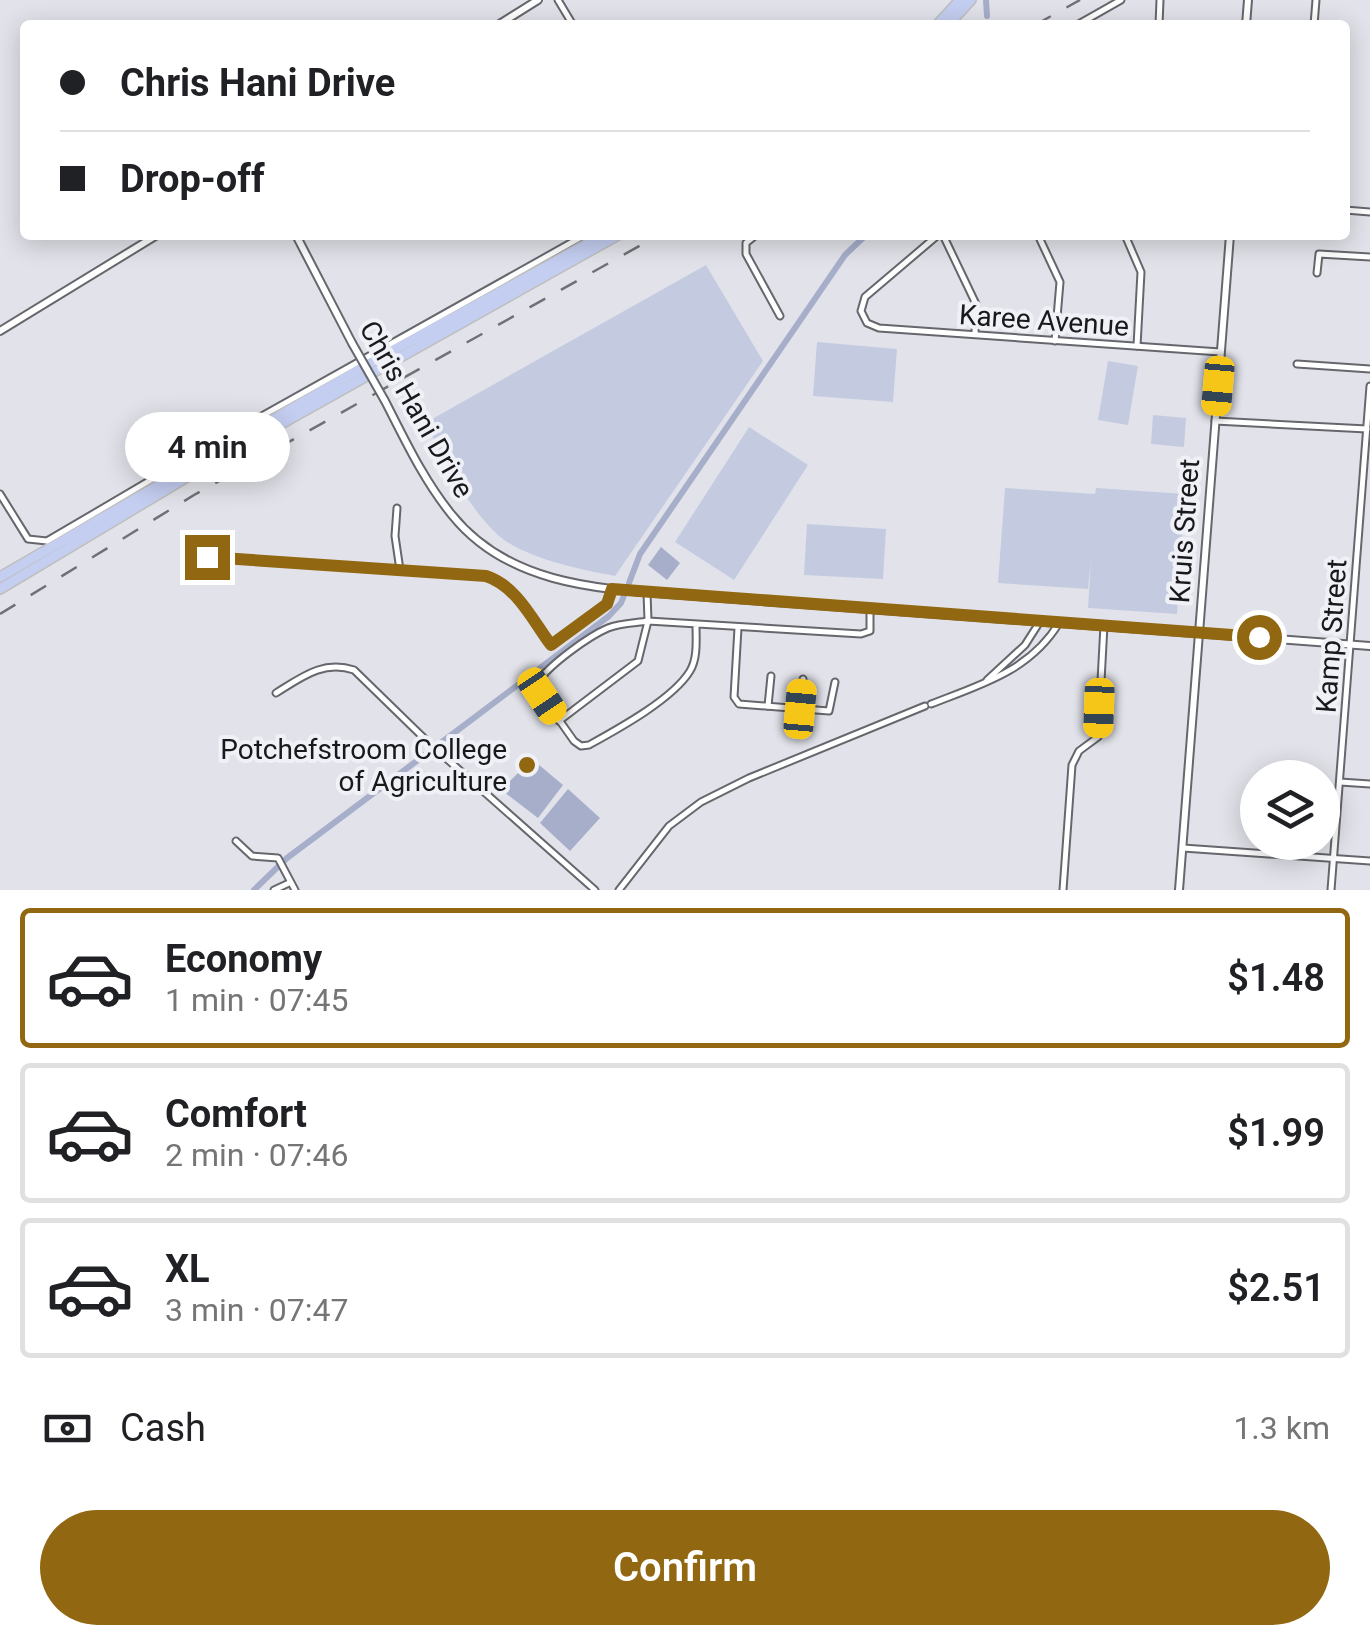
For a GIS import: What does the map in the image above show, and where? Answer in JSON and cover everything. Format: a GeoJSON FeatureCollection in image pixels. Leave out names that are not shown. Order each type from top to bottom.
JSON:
{"type":"FeatureCollection","features":[{"type":"Feature","properties":{"kind":"highway"},"geometry":{"type":"LineString","coordinates":[[942,20],[960,0]]}},
{"type":"Feature","properties":{"kind":"highway"},"geometry":{"type":"LineString","coordinates":[[953,20],[971,0]]}},
{"type":"Feature","properties":{"kind":"highway"},"geometry":{"type":"LineString","coordinates":[[0,577],[381,357],[595,240]]}},
{"type":"Feature","properties":{"kind":"highway"},"geometry":{"type":"LineString","coordinates":[[0,589],[197,471],[609,240]]}},
{"type":"Feature","properties":{"kind":"street"},"geometry":{"type":"LineString","coordinates":[[506,20],[538,0]]}},
{"type":"Feature","properties":{"kind":"street"},"geometry":{"type":"LineString","coordinates":[[1086,20],[1121,0]]}},
{"type":"Feature","properties":{"kind":"street"},"geometry":{"type":"LineString","coordinates":[[0,331],[149,240]]}},
{"type":"Feature","properties":{"kind":"street","name":"Chris Hani Drive"},"geometry":{"type":"LineString","coordinates":[[299,240],[434,490],[474,538],[536,574],[612,589],[1370,646]]}},
{"type":"Feature","properties":{"kind":"street"},"geometry":{"type":"LineString","coordinates":[[0,494],[28,539],[47,542],[197,452],[576,240]]}},
{"type":"Feature","properties":{"kind":"street"},"geometry":{"type":"LineString","coordinates":[[750,240],[746,254],[780,316]]}},
{"type":"Feature","properties":{"kind":"street","name":"Karee Avenue"},"geometry":{"type":"LineString","coordinates":[[934,240],[865,297],[861,311],[866,323],[879,328],[1220,352]]}},
{"type":"Feature","properties":{"kind":"street"},"geometry":{"type":"LineString","coordinates":[[943,240],[976,304],[975,335]]}},
{"type":"Feature","properties":{"kind":"street"},"geometry":{"type":"LineString","coordinates":[[1040,240],[1060,282],[1055,341]]}},
{"type":"Feature","properties":{"kind":"street"},"geometry":{"type":"LineString","coordinates":[[1127,240],[1141,272],[1137,346]]}},
{"type":"Feature","properties":{"kind":"street","name":"Kruis Street"},"geometry":{"type":"LineString","coordinates":[[1179,890],[1230,240]]}},
{"type":"Feature","properties":{"kind":"street"},"geometry":{"type":"LineString","coordinates":[[1317,272],[1319,254],[1370,257]]}},
{"type":"Feature","properties":{"kind":"street"},"geometry":{"type":"LineString","coordinates":[[1297,364],[1370,369]]}},
{"type":"Feature","properties":{"kind":"street","name":"Kamp Street"},"geometry":{"type":"LineString","coordinates":[[1340,782],[1370,386]]}},
{"type":"Feature","properties":{"kind":"street"},"geometry":{"type":"LineString","coordinates":[[1215,421],[1368,429]]}},
{"type":"Feature","properties":{"kind":"street"},"geometry":{"type":"LineString","coordinates":[[397,508],[394,536],[400,570]]}},
{"type":"Feature","properties":{"kind":"street"},"geometry":{"type":"LineString","coordinates":[[207,557],[477,574],[500,581],[513,592],[559,656]]}},
{"type":"Feature","properties":{"kind":"street"},"geometry":{"type":"LineString","coordinates":[[551,645],[607,604],[612,589]]}},
{"type":"Feature","properties":{"kind":"street"},"geometry":{"type":"LineString","coordinates":[[559,721],[634,665],[642,651],[648,621],[647,592]]}},
{"type":"Feature","properties":{"kind":"street"},"geometry":{"type":"LineString","coordinates":[[696,624],[691,669],[647,708],[584,746],[574,741],[537,686],[559,656],[605,629],[648,621],[866,634],[871,628],[870,608]]}},
{"type":"Feature","properties":{"kind":"street"},"geometry":{"type":"LineString","coordinates":[[980,685],[1025,646],[1040,620]]}},
{"type":"Feature","properties":{"kind":"street"},"geometry":{"type":"LineString","coordinates":[[619,890],[669,826],[701,802],[749,778],[1023,664],[1061,621]]}},
{"type":"Feature","properties":{"kind":"street"},"geometry":{"type":"LineString","coordinates":[[1062,890],[1072,764],[1079,750],[1098,737],[1104,625]]}},
{"type":"Feature","properties":{"kind":"street"},"geometry":{"type":"LineString","coordinates":[[738,628],[734,702],[832,710],[835,682]]}},
{"type":"Feature","properties":{"kind":"street"},"geometry":{"type":"LineString","coordinates":[[276,692],[322,668],[359,672],[430,744],[595,890]]}},
{"type":"Feature","properties":{"kind":"street"},"geometry":{"type":"LineString","coordinates":[[768,706],[771,676]]}},
{"type":"Feature","properties":{"kind":"street"},"geometry":{"type":"LineString","coordinates":[[800,709],[803,679]]}},
{"type":"Feature","properties":{"kind":"street"},"geometry":{"type":"LineString","coordinates":[[1340,782],[1370,784]]}},
{"type":"Feature","properties":{"kind":"street"},"geometry":{"type":"LineString","coordinates":[[236,841],[252,856],[274,856],[282,863],[295,890]]}},
{"type":"Feature","properties":{"kind":"street"},"geometry":{"type":"LineString","coordinates":[[1182,848],[1240,852]]}},
{"type":"Feature","properties":{"kind":"street"},"geometry":{"type":"LineString","coordinates":[[1340,858],[1370,861]]}},
{"type":"Feature","properties":{"kind":"street","name":"Kamp Street"},"geometry":{"type":"LineString","coordinates":[[1332,890],[1334,860]]}},
{"type":"Feature","properties":{"kind":"street"},"geometry":{"type":"LineString","coordinates":[[274,890],[289,882]]}},
{"type":"Feature","properties":{"kind":"shaded area"},"geometry":{"type":"Polygon","coordinates":[[[706,265],[763,361],[615,576],[554,562],[522,550],[498,535],[457,482],[425,423],[706,265]]]}},
{"type":"Feature","properties":{"kind":"shaded area"},"geometry":{"type":"Polygon","coordinates":[[[817,342],[897,349],[893,402],[813,396],[817,342]]]}},
{"type":"Feature","properties":{"kind":"shaded area"},"geometry":{"type":"Polygon","coordinates":[[[1108,361],[1138,366],[1128,425],[1098,420],[1108,361]]]}},
{"type":"Feature","properties":{"kind":"shaded area"},"geometry":{"type":"Polygon","coordinates":[[[1153,415],[1186,418],[1184,447],[1151,444],[1153,415]]]}},
{"type":"Feature","properties":{"kind":"shaded area"},"geometry":{"type":"Polygon","coordinates":[[[749,427],[808,465],[734,580],[675,542],[749,427]]]}},
{"type":"Feature","properties":{"kind":"shaded area"},"geometry":{"type":"Polygon","coordinates":[[[1005,488],[1095,494],[1096,488],[1185,494],[1177,614],[1088,608],[1091,559],[1088,589],[998,583],[1005,488]]]}},
{"type":"Feature","properties":{"kind":"shaded area"},"geometry":{"type":"Polygon","coordinates":[[[807,524],[886,529],[883,579],[804,575],[807,524]]]}},
{"type":"Feature","properties":{"kind":"shaded area"},"geometry":{"type":"Polygon","coordinates":[[[661,547],[680,563],[667,580],[648,565],[661,547]]]}},
{"type":"Feature","properties":{"kind":"shaded area"},"geometry":{"type":"Polygon","coordinates":[[[532,759],[563,785],[538,818],[504,792],[504,787],[532,759]]]}},
{"type":"Feature","properties":{"kind":"shaded area"},"geometry":{"type":"Polygon","coordinates":[[[568,789],[600,818],[570,851],[540,823],[568,789]]]}},
{"type":"Feature","properties":{"kind":"waterway"},"geometry":{"type":"LineString","coordinates":[[986,0],[987,16]]}},
{"type":"Feature","properties":{"kind":"waterway"},"geometry":{"type":"LineString","coordinates":[[629,583],[640,554],[845,255],[861,240]]}},
{"type":"Feature","properties":{"kind":"waterway"},"geometry":{"type":"LineString","coordinates":[[438,745],[609,616],[625,593]]}},
{"type":"Feature","properties":{"kind":"waterway"},"geometry":{"type":"LineString","coordinates":[[254,890],[287,858],[430,751]]}},
{"type":"Feature","properties":{"kind":"railway"},"geometry":{"type":"LineString","coordinates":[[1044,20],[1080,0]]}},
{"type":"Feature","properties":{"kind":"railway"},"geometry":{"type":"LineString","coordinates":[[0,614],[194,495],[650,240]]}},
{"type":"Feature","properties":{"kind":"place","name":"Potchefstroom College of Agriculture"},"geometry":{"type":"Point","coordinates":[527,765]}},
{"type":"Feature","properties":{"kind":"route"},"geometry":{"type":"LineString","coordinates":[[207,557],[486,576],[513,592],[551,645],[607,604],[612,589],[1259,637]]}}]}
